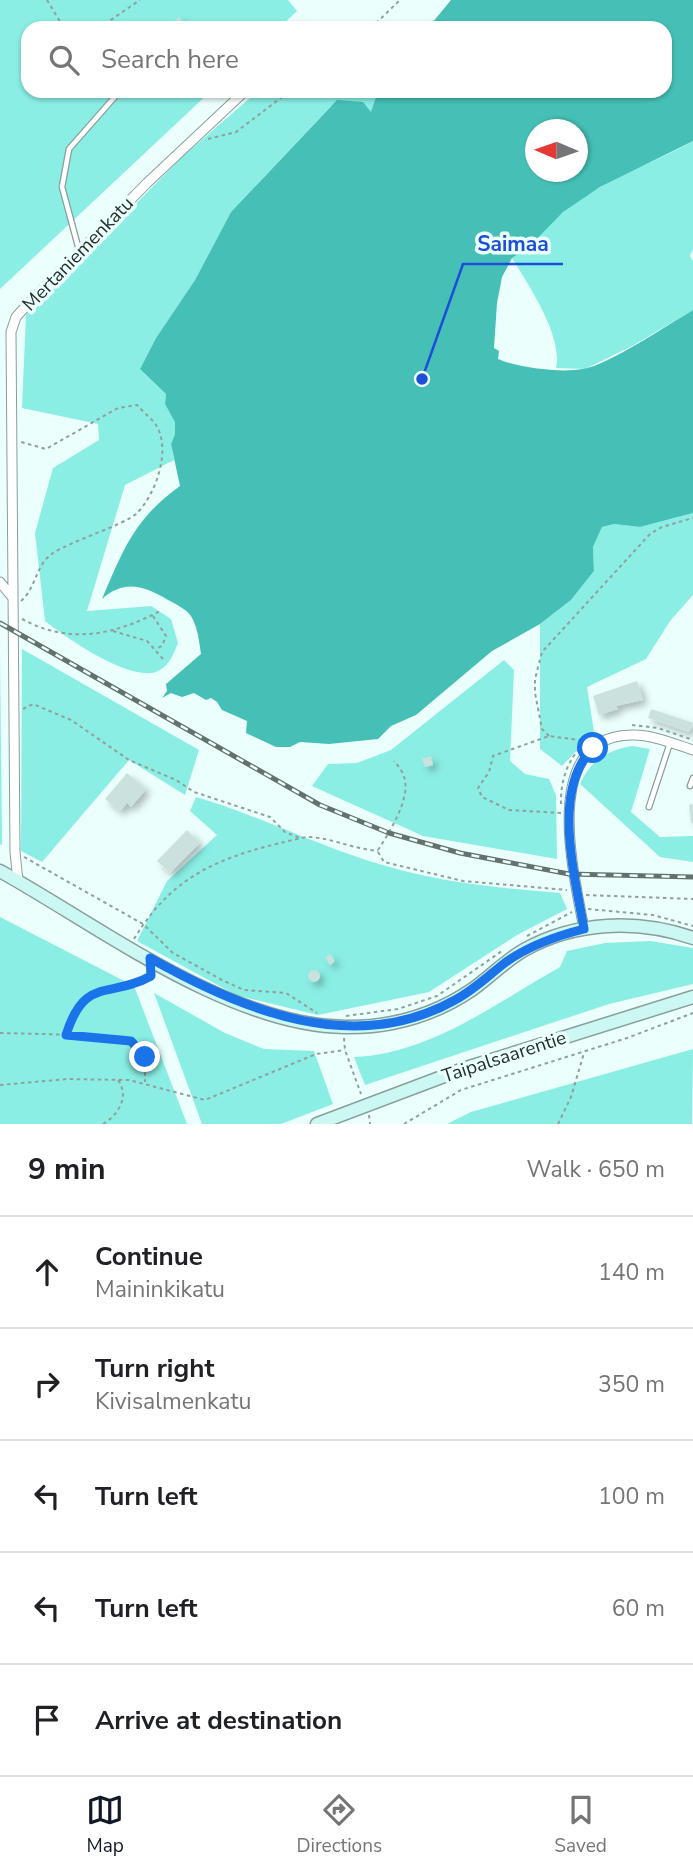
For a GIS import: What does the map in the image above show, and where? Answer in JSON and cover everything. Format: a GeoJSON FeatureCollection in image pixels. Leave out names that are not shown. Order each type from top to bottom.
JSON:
{"type":"FeatureCollection","features":[{"type":"Feature","properties":{"kind":"street","name":"Mertaniemenkatu"},"geometry":{"type":"LineString","coordinates":[[18,881],[15,852],[11,332],[16,317],[187,144],[237,98]]}},
{"type":"Feature","properties":{"kind":"street"},"geometry":{"type":"LineString","coordinates":[[0,582],[15,607]]}},
{"type":"Feature","properties":{"kind":"street"},"geometry":{"type":"LineString","coordinates":[[584,929],[573,896],[570,796],[578,766],[593,748],[613,737],[637,735],[693,750]]}},
{"type":"Feature","properties":{"kind":"street"},"geometry":{"type":"LineString","coordinates":[[0,871],[150,958],[233,1001],[297,1019],[344,1027],[384,1025],[432,1012],[475,988],[522,951],[541,942],[584,929],[638,926],[693,938]]}},
{"type":"Feature","properties":{"kind":"street","name":"Taipalsaarentie"},"geometry":{"type":"LineString","coordinates":[[317,1124],[463,1069],[693,997]]}},
{"type":"Feature","properties":{"kind":"lane"},"geometry":{"type":"LineString","coordinates":[[79,252],[62,187],[69,149],[114,98]]}},
{"type":"Feature","properties":{"kind":"lane"},"geometry":{"type":"LineString","coordinates":[[649,807],[670,743]]}},
{"type":"Feature","properties":{"kind":"lane"},"geometry":{"type":"LineString","coordinates":[[690,786],[693,778]]}},
{"type":"Feature","properties":{"kind":"path"},"geometry":{"type":"LineString","coordinates":[[47,0],[60,21]]}},
{"type":"Feature","properties":{"kind":"path"},"geometry":{"type":"LineString","coordinates":[[109,21],[140,0]]}},
{"type":"Feature","properties":{"kind":"path"},"geometry":{"type":"LineString","coordinates":[[378,21],[400,0]]}},
{"type":"Feature","properties":{"kind":"path"},"geometry":{"type":"LineString","coordinates":[[100,98],[108,105]]}},
{"type":"Feature","properties":{"kind":"path"},"geometry":{"type":"LineString","coordinates":[[187,144],[236,132],[280,98]]}},
{"type":"Feature","properties":{"kind":"path"},"geometry":{"type":"LineString","coordinates":[[12,440],[46,449],[118,408],[137,405],[157,427],[162,448],[160,476],[135,515],[52,553],[40,564],[34,583],[15,607],[44,631],[69,635],[112,631],[163,610]]}},
{"type":"Feature","properties":{"kind":"path"},"geometry":{"type":"LineString","coordinates":[[549,736],[542,729],[536,700],[535,679],[542,652],[621,562],[650,534],[662,527],[693,518]]}},
{"type":"Feature","properties":{"kind":"path"},"geometry":{"type":"LineString","coordinates":[[153,615],[166,636],[162,646],[155,649]]}},
{"type":"Feature","properties":{"kind":"path"},"geometry":{"type":"LineString","coordinates":[[112,631],[147,640],[163,659]]}},
{"type":"Feature","properties":{"kind":"path"},"geometry":{"type":"LineString","coordinates":[[15,712],[33,704],[71,720],[129,760],[176,780],[194,792],[270,817],[285,832],[300,838]]}},
{"type":"Feature","properties":{"kind":"path"},"geometry":{"type":"LineString","coordinates":[[624,727],[636,724],[693,740]]}},
{"type":"Feature","properties":{"kind":"path"},"geometry":{"type":"LineString","coordinates":[[562,821],[560,793],[565,774],[574,752],[597,734]]}},
{"type":"Feature","properties":{"kind":"path"},"geometry":{"type":"LineString","coordinates":[[561,813],[509,810],[482,797],[478,788],[489,772],[493,756],[549,736],[587,741]]}},
{"type":"Feature","properties":{"kind":"path"},"geometry":{"type":"LineString","coordinates":[[378,851],[405,792],[403,774],[394,761]]}},
{"type":"Feature","properties":{"kind":"path"},"geometry":{"type":"LineString","coordinates":[[129,946],[148,913],[169,894],[221,859],[300,838],[319,837],[362,850],[378,851]]}},
{"type":"Feature","properties":{"kind":"path"},"geometry":{"type":"LineString","coordinates":[[378,851],[384,862],[463,881],[573,896],[693,899]]}},
{"type":"Feature","properties":{"kind":"path"},"geometry":{"type":"LineString","coordinates":[[15,852],[143,923],[173,953],[244,990],[286,993],[322,1017]]}},
{"type":"Feature","properties":{"kind":"path"},"geometry":{"type":"LineString","coordinates":[[569,882],[573,896],[570,913]]}},
{"type":"Feature","properties":{"kind":"path"},"geometry":{"type":"LineString","coordinates":[[66,1035],[79,1007],[91,994],[114,986],[129,986],[151,976],[150,958]]}},
{"type":"Feature","properties":{"kind":"path"},"geometry":{"type":"LineString","coordinates":[[404,1124],[461,1090],[693,1013]]}},
{"type":"Feature","properties":{"kind":"path"},"geometry":{"type":"LineString","coordinates":[[344,1027],[345,1050],[362,1094]]}},
{"type":"Feature","properties":{"kind":"path"},"geometry":{"type":"LineString","coordinates":[[0,1033],[131,1041],[145,1057],[145,1084]]}},
{"type":"Feature","properties":{"kind":"path"},"geometry":{"type":"LineString","coordinates":[[0,1085],[67,1079],[118,1080],[145,1084],[205,1100],[316,1054],[345,1050]]}},
{"type":"Feature","properties":{"kind":"path"},"geometry":{"type":"LineString","coordinates":[[558,1124],[571,1097],[584,1051]]}},
{"type":"Feature","properties":{"kind":"path"},"geometry":{"type":"LineString","coordinates":[[103,1124],[114,1118],[120,1107],[124,1093],[118,1080]]}},
{"type":"Feature","properties":{"kind":"path"},"geometry":{"type":"LineString","coordinates":[[369,1114],[370,1124]]}},
{"type":"Feature","properties":{"kind":"shaded area"},"geometry":{"type":"Polygon","coordinates":[[[0,0],[288,0],[297,11],[286,21],[21,21],[21,98],[204,98],[0,289],[0,0]]]}},
{"type":"Feature","properties":{"kind":"shaded area"},"geometry":{"type":"Polygon","coordinates":[[[451,0],[693,0],[693,141],[600,187],[563,212],[527,249],[512,258],[502,277],[494,348],[499,351],[498,359],[517,365],[552,370],[583,369],[623,352],[693,310],[693,513],[640,527],[614,524],[602,527],[593,547],[594,571],[571,600],[540,624],[492,651],[416,715],[391,726],[378,739],[329,744],[300,742],[290,747],[276,747],[246,733],[247,721],[222,710],[211,698],[206,700],[194,693],[182,697],[171,693],[162,698],[167,691],[166,684],[201,654],[195,625],[186,611],[143,588],[119,589],[102,599],[132,536],[152,510],[180,486],[171,444],[175,434],[175,422],[165,404],[166,394],[140,369],[156,338],[195,280],[231,212],[337,100],[363,102],[371,112],[376,98],[672,98],[672,21],[434,21],[451,0]]]}},
{"type":"Feature","properties":{"kind":"shaded area"},"geometry":{"type":"Polygon","coordinates":[[[250,98],[376,98],[372,112],[331,106],[231,212],[195,280],[156,338],[140,369],[166,394],[165,404],[175,421],[175,434],[171,444],[174,460],[125,485],[87,611],[151,606],[171,619],[178,643],[170,660],[156,672],[144,673],[98,656],[45,621],[35,533],[53,468],[99,440],[98,424],[22,408],[26,315],[182,157],[250,98]]]}},
{"type":"Feature","properties":{"kind":"shaded area"},"geometry":{"type":"Polygon","coordinates":[[[693,141],[693,249],[690,256],[693,261],[693,310],[634,345],[585,369],[556,368],[557,355],[550,327],[512,258],[579,200],[693,141]]]}},
{"type":"Feature","properties":{"kind":"shaded area"},"geometry":{"type":"Polygon","coordinates":[[[693,513],[693,595],[670,621],[646,659],[587,687],[594,732],[562,766],[540,749],[540,624],[571,600],[594,571],[593,547],[602,527],[614,524],[640,527],[693,513]]]}},
{"type":"Feature","properties":{"kind":"shaded area"},"geometry":{"type":"Polygon","coordinates":[[[22,649],[199,750],[185,795],[129,760],[42,862],[21,851],[22,649]]]}},
{"type":"Feature","properties":{"kind":"shaded area"},"geometry":{"type":"Polygon","coordinates":[[[0,651],[2,844],[0,845],[0,651]]]}},
{"type":"Feature","properties":{"kind":"shaded area"},"geometry":{"type":"Polygon","coordinates":[[[504,660],[514,670],[510,761],[525,774],[549,779],[556,795],[557,859],[423,836],[312,786],[328,764],[357,763],[391,750],[504,660]]]}},
{"type":"Feature","properties":{"kind":"shaded area"},"geometry":{"type":"Polygon","coordinates":[[[632,746],[650,749],[631,812],[660,837],[693,836],[693,862],[660,857],[580,784],[600,758],[632,746]]]}},
{"type":"Feature","properties":{"kind":"shaded area"},"geometry":{"type":"Polygon","coordinates":[[[196,797],[362,859],[407,872],[472,884],[560,893],[567,909],[517,935],[429,992],[318,1015],[236,995],[137,941],[167,881],[217,835],[190,811],[196,797]]]}},
{"type":"Feature","properties":{"kind":"shaded area"},"geometry":{"type":"Polygon","coordinates":[[[0,917],[134,986],[187,1124],[0,1124],[0,917]]]}},
{"type":"Feature","properties":{"kind":"shaded area"},"geometry":{"type":"Polygon","coordinates":[[[650,941],[693,948],[693,984],[609,1004],[365,1085],[354,1057],[382,1054],[436,1037],[487,1011],[560,967],[567,951],[605,943],[650,941]]]}},
{"type":"Feature","properties":{"kind":"shaded area"},"geometry":{"type":"Polygon","coordinates":[[[154,993],[225,1033],[264,1049],[314,1051],[333,1104],[281,1124],[202,1124],[154,993]]]}},
{"type":"Feature","properties":{"kind":"shaded area"},"geometry":{"type":"Polygon","coordinates":[[[693,1049],[692,1124],[447,1124],[471,1112],[693,1049]]]}},
{"type":"Feature","properties":{"kind":"building"},"geometry":{"type":"Polygon","coordinates":[[[637,681],[643,700],[616,706],[618,709],[599,715],[593,696],[637,681]]]}},
{"type":"Feature","properties":{"kind":"building"},"geometry":{"type":"Polygon","coordinates":[[[651,709],[693,723],[689,732],[648,718],[651,709]]]}},
{"type":"Feature","properties":{"kind":"building"},"geometry":{"type":"Polygon","coordinates":[[[431,756],[433,765],[425,767],[422,759],[431,756]]]}},
{"type":"Feature","properties":{"kind":"building"},"geometry":{"type":"Polygon","coordinates":[[[127,773],[146,789],[131,807],[127,803],[120,811],[105,799],[127,773]]]}},
{"type":"Feature","properties":{"kind":"building"},"geometry":{"type":"Polygon","coordinates":[[[693,804],[693,823],[691,823],[689,805],[693,804]]]}},
{"type":"Feature","properties":{"kind":"building"},"geometry":{"type":"Polygon","coordinates":[[[187,830],[200,843],[170,873],[157,861],[187,830]]]}},
{"type":"Feature","properties":{"kind":"building"},"geometry":{"type":"Polygon","coordinates":[[[330,954],[335,961],[330,965],[325,957],[330,954]]]}},
{"type":"Feature","properties":{"kind":"building"},"geometry":{"type":"Polygon","coordinates":[[[314,970],[320,976],[314,982],[308,976],[314,970]]]}},
{"type":"Feature","properties":{"kind":"railway"},"geometry":{"type":"LineString","coordinates":[[0,623],[320,805],[389,833],[460,853],[569,874],[693,877]]}},
{"type":"Feature","properties":{"kind":"place","name":"Saimaa"},"geometry":{"type":"Point","coordinates":[422,379]}},
{"type":"Feature","properties":{"kind":"route"},"geometry":{"type":"LineString","coordinates":[[145,1057],[131,1041],[66,1035],[79,1007],[91,994],[114,986],[129,986],[151,976],[150,958],[211,992],[257,1009],[318,1024],[344,1027],[384,1025],[432,1012],[475,988],[522,951],[562,934],[584,929],[574,866],[570,796],[573,775],[584,756],[593,748]]}}]}
